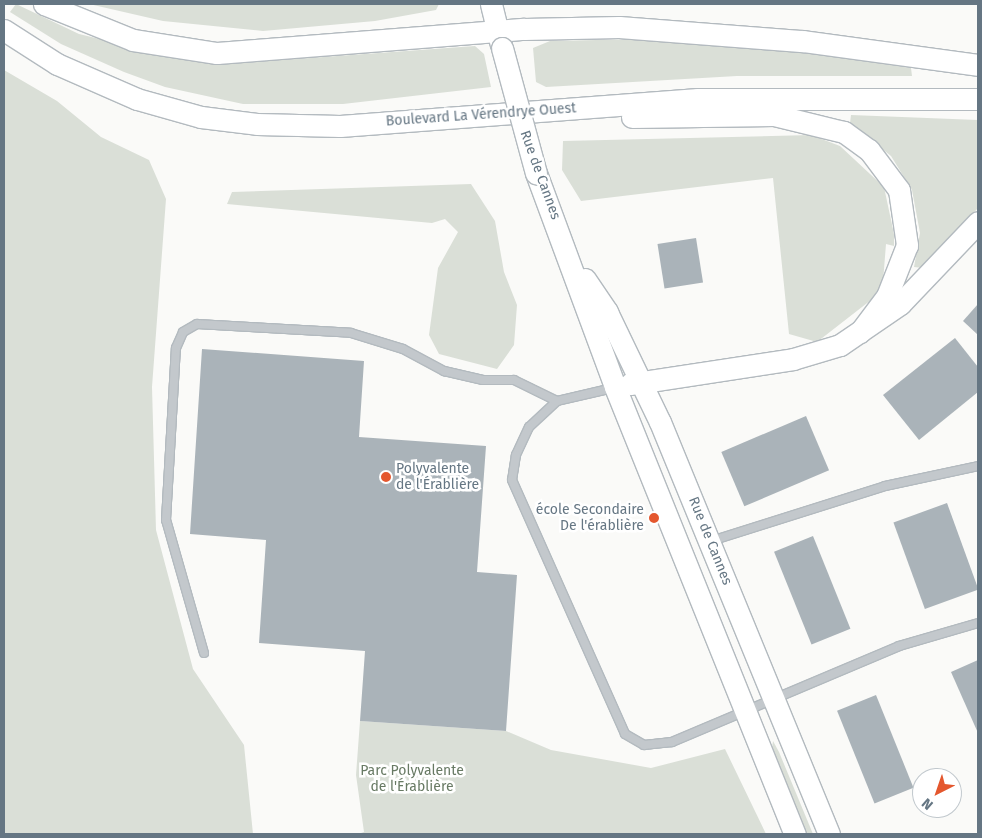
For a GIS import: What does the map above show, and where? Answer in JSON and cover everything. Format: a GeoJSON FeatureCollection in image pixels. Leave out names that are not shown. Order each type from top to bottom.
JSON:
{"type":"FeatureCollection","features":[{"type":"Feature","properties":{"kind":"main road"},"geometry":{"type":"LineString","coordinates":[[44,4],[134,40],[217,53],[500,40],[659,28],[803,41],[978,66]]}},
{"type":"Feature","properties":{"kind":"main road","name":"Rue de Cannes"},"geometry":{"type":"LineString","coordinates":[[491,4],[536,173],[571,258],[615,387],[795,834]]}},
{"type":"Feature","properties":{"kind":"main road","name":"Boulevard La Vérendrye Ouest"},"geometry":{"type":"LineString","coordinates":[[4,30],[84,77],[137,99],[201,117],[310,128],[698,99],[978,99]]}},
{"type":"Feature","properties":{"kind":"main road"},"geometry":{"type":"LineString","coordinates":[[472,115],[774,115],[844,132],[887,170],[899,190],[908,225],[903,266],[887,296],[860,332]]}},
{"type":"Feature","properties":{"kind":"main road"},"geometry":{"type":"LineString","coordinates":[[615,387],[793,359],[840,345],[900,304],[978,222]]}},
{"type":"Feature","properties":{"kind":"main road","name":"Rue de Cannes"},"geometry":{"type":"LineString","coordinates":[[571,258],[607,312],[642,382],[711,541],[829,834]]}},
{"type":"Feature","properties":{"kind":"lane"},"geometry":{"type":"LineString","coordinates":[[204,653],[166,520],[176,348],[183,332],[197,324],[351,333],[402,349],[444,370],[483,380],[514,380],[557,401]]}},
{"type":"Feature","properties":{"kind":"lane"},"geometry":{"type":"LineString","coordinates":[[615,387],[557,401],[529,427],[516,455],[512,480],[625,734],[644,745],[672,742],[774,697],[899,646],[978,623]]}},
{"type":"Feature","properties":{"kind":"lane"},"geometry":{"type":"LineString","coordinates":[[711,541],[885,486],[978,466]]}},
{"type":"Feature","properties":{"kind":"green space"},"geometry":{"type":"Polygon","coordinates":[[[16,4],[79,34],[178,58],[241,63],[475,46],[484,54],[491,87],[343,104],[243,104],[165,87],[124,72],[61,44],[10,12],[16,4]]]}},
{"type":"Feature","properties":{"kind":"green space"},"geometry":{"type":"Polygon","coordinates":[[[89,4],[439,4],[436,10],[375,21],[263,31],[163,21],[89,4]]]}},
{"type":"Feature","properties":{"kind":"green space"},"geometry":{"type":"Polygon","coordinates":[[[643,39],[731,43],[801,52],[911,68],[912,76],[737,76],[546,87],[536,82],[533,48],[550,41],[643,39]]]}},
{"type":"Feature","properties":{"kind":"green space"},"geometry":{"type":"Polygon","coordinates":[[[4,70],[57,101],[101,137],[149,160],[166,199],[152,387],[156,530],[193,669],[244,745],[253,834],[4,834],[4,70]]]}},
{"type":"Feature","properties":{"kind":"green space"},"geometry":{"type":"Polygon","coordinates":[[[851,115],[978,120],[978,208],[923,268],[914,267],[920,233],[912,190],[891,156],[850,123],[851,115]]]}},
{"type":"Feature","properties":{"kind":"green space"},"geometry":{"type":"Polygon","coordinates":[[[811,135],[840,146],[884,187],[894,234],[894,246],[886,244],[883,282],[871,300],[817,342],[789,334],[773,178],[581,201],[562,170],[563,141],[811,135]]]}},
{"type":"Feature","properties":{"kind":"green space"},"geometry":{"type":"Polygon","coordinates":[[[471,184],[495,221],[504,272],[517,305],[514,345],[497,369],[439,354],[429,335],[438,268],[458,232],[445,219],[432,223],[227,204],[232,192],[471,184]]]}},
{"type":"Feature","properties":{"kind":"green space","name":"Parc Polyvalente de l'Érablière"},"geometry":{"type":"Polygon","coordinates":[[[360,721],[506,731],[551,750],[651,768],[725,749],[766,834],[358,834],[364,832],[356,775],[360,721]]]}},
{"type":"Feature","properties":{"kind":"green space"},"geometry":{"type":"Polygon","coordinates":[[[773,741],[813,834],[803,834],[771,755],[773,741]]]}},
{"type":"Feature","properties":{"kind":"building"},"geometry":{"type":"Polygon","coordinates":[[[696,238],[703,282],[665,289],[657,244],[696,238]]]}},
{"type":"Feature","properties":{"kind":"building"},"geometry":{"type":"Polygon","coordinates":[[[978,304],[978,335],[963,321],[978,304]]]}},
{"type":"Feature","properties":{"kind":"building"},"geometry":{"type":"Polygon","coordinates":[[[955,338],[978,367],[978,392],[919,440],[883,395],[955,338]]]}},
{"type":"Feature","properties":{"kind":"building"},"geometry":{"type":"Polygon","coordinates":[[[202,349],[364,361],[359,437],[486,446],[477,572],[517,575],[506,731],[360,721],[365,651],[259,643],[266,540],[190,534],[202,349]]]}},
{"type":"Feature","properties":{"kind":"building"},"geometry":{"type":"Polygon","coordinates":[[[806,416],[829,470],[744,506],[721,452],[806,416]]]}},
{"type":"Feature","properties":{"kind":"building"},"geometry":{"type":"Polygon","coordinates":[[[947,503],[978,590],[925,609],[893,522],[947,503]]]}},
{"type":"Feature","properties":{"kind":"building"},"geometry":{"type":"Polygon","coordinates":[[[813,536],[850,629],[812,644],[774,552],[813,536]]]}},
{"type":"Feature","properties":{"kind":"building"},"geometry":{"type":"Polygon","coordinates":[[[978,660],[978,733],[951,672],[978,660]]]}},
{"type":"Feature","properties":{"kind":"building"},"geometry":{"type":"Polygon","coordinates":[[[876,695],[912,784],[912,788],[875,803],[837,711],[876,695]]]}},
{"type":"Feature","properties":{"kind":"place","name":"Polyvalente de l'Érablière"},"geometry":{"type":"Point","coordinates":[386,477]}},
{"type":"Feature","properties":{"kind":"place","name":"école Secondaire De l'érablière"},"geometry":{"type":"Point","coordinates":[654,518]}}]}
